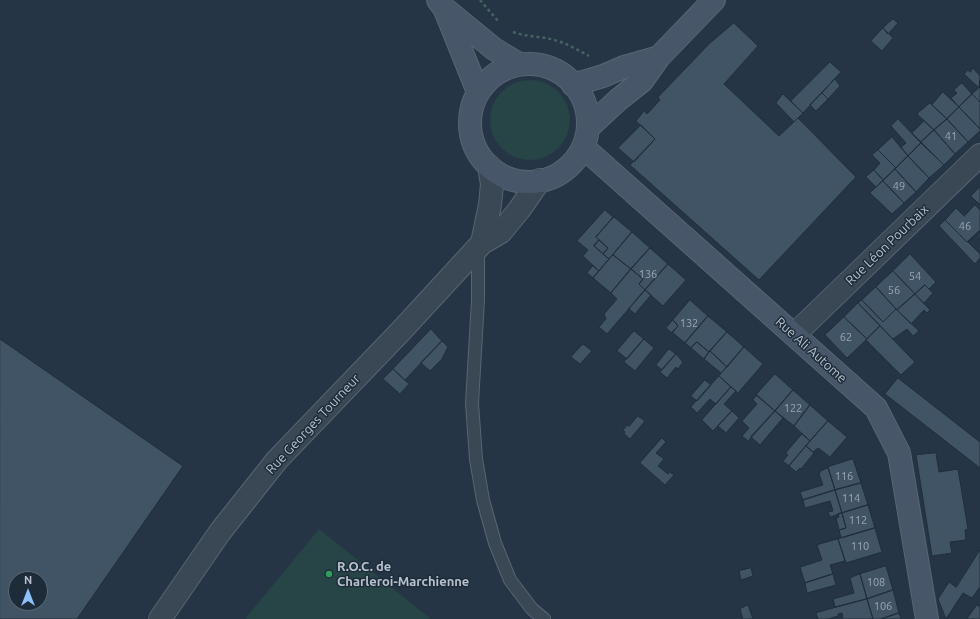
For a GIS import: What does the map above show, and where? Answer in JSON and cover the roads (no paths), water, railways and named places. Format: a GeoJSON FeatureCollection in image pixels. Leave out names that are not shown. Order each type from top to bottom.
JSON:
{"type":"FeatureCollection","features":[{"type":"Feature","properties":{"kind":"street"},"geometry":{"type":"LineString","coordinates":[[585,138],[586,108],[577,89],[563,75],[545,66],[529,63],[506,68],[490,78],[478,92],[471,109],[470,127],[474,145],[489,166],[498,173],[515,180],[535,182],[555,176],[571,164],[585,138],[618,100],[642,80],[659,57],[714,0]]}},
{"type":"Feature","properties":{"kind":"street"},"geometry":{"type":"LineString","coordinates":[[441,4],[494,49],[519,64]]}},
{"type":"Feature","properties":{"kind":"street"},"geometry":{"type":"LineString","coordinates":[[441,4],[478,92]]}},
{"type":"Feature","properties":{"kind":"street"},"geometry":{"type":"LineString","coordinates":[[573,85],[624,67],[659,57]]}},
{"type":"Feature","properties":{"kind":"street","name":"Rue Ali Autome"},"geometry":{"type":"LineString","coordinates":[[585,138],[794,334],[876,408],[899,454],[927,619]]}},
{"type":"Feature","properties":{"kind":"street","name":"Rue Léon Pourbaix"},"geometry":{"type":"LineString","coordinates":[[794,334],[980,156]]}},
{"type":"Feature","properties":{"kind":"street"},"geometry":{"type":"LineString","coordinates":[[480,245],[490,205],[492,184],[489,166]]}},
{"type":"Feature","properties":{"kind":"street","name":"Rue Georges Tourneur"},"geometry":{"type":"LineString","coordinates":[[160,619],[220,532],[276,460],[400,332],[480,245],[501,232],[519,210],[540,180]]}},
{"type":"Feature","properties":{"kind":"lane"},"geometry":{"type":"LineString","coordinates":[[480,245],[472,403],[476,459],[483,500],[495,543],[510,580],[532,609],[544,619]]}},
{"type":"Feature","properties":{"kind":"place","name":"R.O.C. de Charleroi-Marchienne"},"geometry":{"type":"Point","coordinates":[329,574]}}]}
